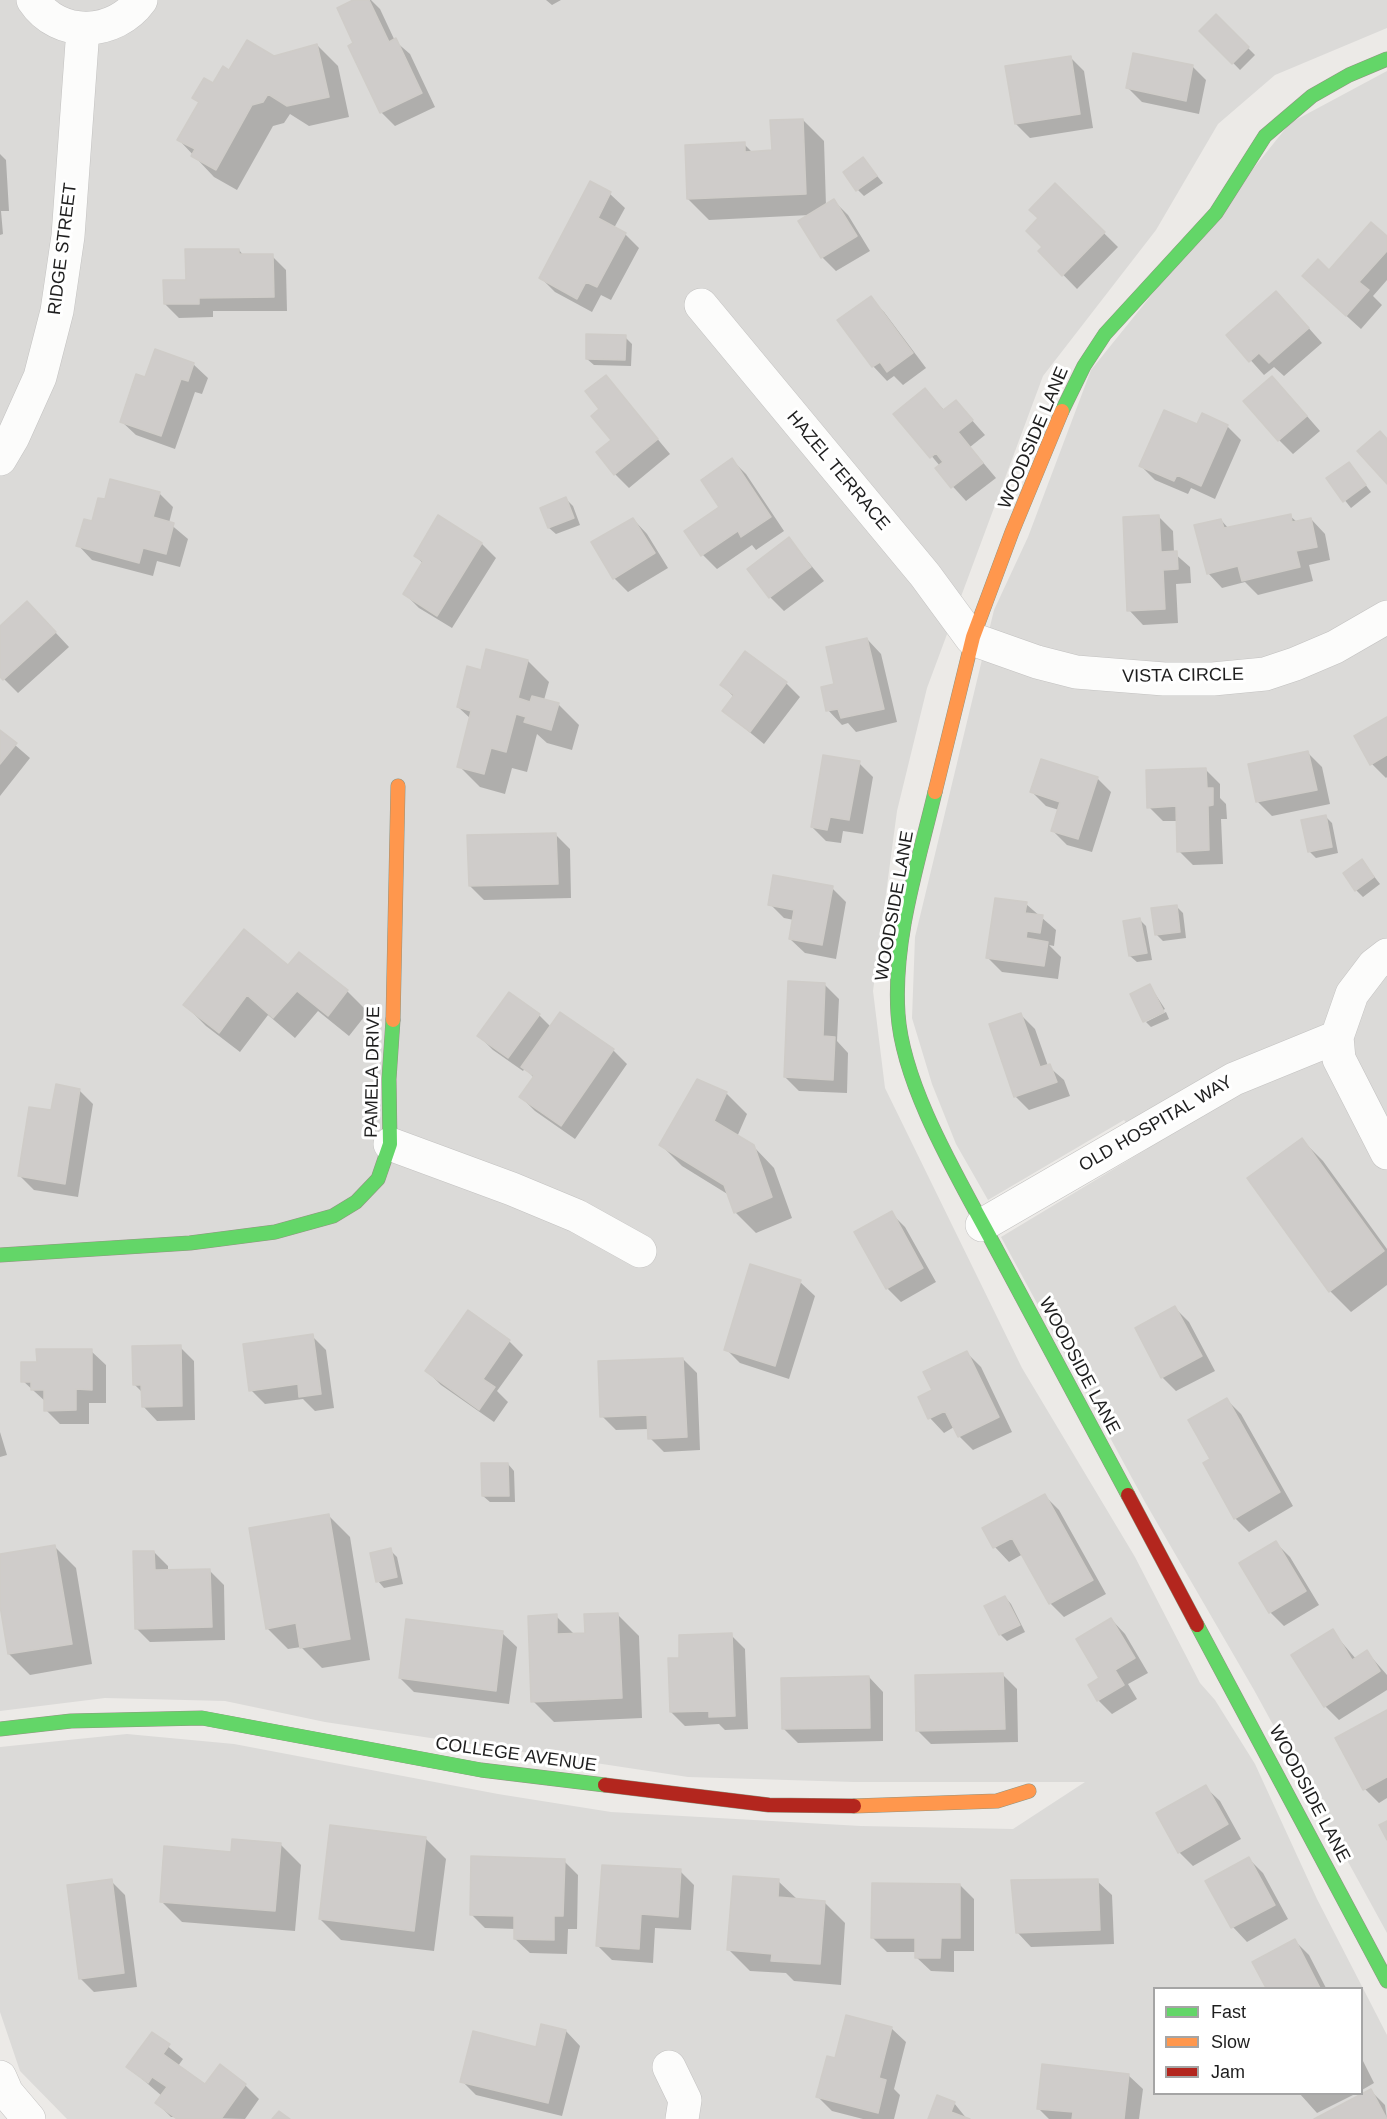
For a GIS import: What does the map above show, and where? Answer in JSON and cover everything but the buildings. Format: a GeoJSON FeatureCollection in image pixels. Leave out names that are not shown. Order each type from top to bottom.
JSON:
{"type":"FeatureCollection","features":[{"type":"Feature","properties":{"kind":"street"},"geometry":{"type":"LineString","coordinates":[[33,0],[45,14],[57,21],[83,29],[102,27],[120,21],[141,0]]}},
{"type":"Feature","properties":{"kind":"street","name":"RIDGE STREET"},"geometry":{"type":"LineString","coordinates":[[0,459],[14,437],[40,377],[57,311],[68,236],[83,29]]}},
{"type":"Feature","properties":{"kind":"street","name":"WOODSIDE LANE"},"geometry":{"type":"LineString","coordinates":[[1387,59],[1351,72],[1314,94],[1270,131],[1251,155],[1233,190],[1217,212],[1110,326],[1090,356],[1054,431],[972,639],[920,854],[908,914],[898,1001],[899,1030],[918,1086],[982,1225],[1224,1673],[1387,1982]]}},
{"type":"Feature","properties":{"kind":"street","name":"HAZEL TERRACE"},"geometry":{"type":"LineString","coordinates":[[702,305],[925,575],[972,639]]}},
{"type":"Feature","properties":{"kind":"street","name":"VISTA CIRCLE"},"geometry":{"type":"LineString","coordinates":[[972,639],[1037,662],[1076,672],[1154,679],[1213,679],[1265,674],[1295,664],[1335,647],[1387,617]]}},
{"type":"Feature","properties":{"kind":"street","name":"PAMELA DRIVE"},"geometry":{"type":"LineString","coordinates":[[0,1255],[190,1243],[275,1232],[333,1216],[356,1202],[378,1179],[390,1144],[389,1079],[393,1015],[398,786]]}},
{"type":"Feature","properties":{"kind":"street"},"geometry":{"type":"LineString","coordinates":[[1387,955],[1374,965],[1352,994],[1337,1037],[1339,1059],[1387,1153]]}},
{"type":"Feature","properties":{"kind":"street","name":"OLD HOSPITAL WAY"},"geometry":{"type":"LineString","coordinates":[[982,1225],[1234,1079],[1337,1037]]}},
{"type":"Feature","properties":{"kind":"street"},"geometry":{"type":"LineString","coordinates":[[390,1144],[566,1212],[640,1251]]}},
{"type":"Feature","properties":{"kind":"street","name":"COLLEGE AVENUE"},"geometry":{"type":"LineString","coordinates":[[0,1730],[71,1721],[202,1718],[481,1770],[769,1805],[888,1807],[997,1801],[1029,1791]]}},
{"type":"Feature","properties":{"kind":"street"},"geometry":{"type":"LineString","coordinates":[[669,2067],[686,2100],[682,2119]]}},
{"type":"Feature","properties":{"kind":"street"},"geometry":{"type":"LineString","coordinates":[[0,2077],[7,2093],[29,2119]]}},
{"type":"Feature","properties":{"kind":"shaded area"},"geometry":{"type":"Polygon","coordinates":[[[0,0],[1387,0],[1387,28],[1275,75],[1218,124],[1156,230],[1043,376],[927,688],[897,811],[873,991],[885,1088],[1022,1368],[1135,1557],[1200,1683],[1215,1700],[1255,1764],[1317,1899],[1362,1987],[1153,1987],[1153,2095],[1363,2095],[1363,1988],[1387,2035],[1387,2119],[67,2119],[20,2071],[0,2012],[0,1747],[127,1734],[234,1744],[498,1794],[611,1812],[861,1826],[1013,1829],[1085,1782],[854,1782],[688,1777],[325,1722],[225,1701],[105,1698],[0,1711],[0,0]]]}},
{"type":"Feature","properties":{"kind":"shaded area"},"geometry":{"type":"Polygon","coordinates":[[[1387,71],[1387,1933],[1254,1690],[1145,1502],[1001,1237],[1147,1149],[1124,1120],[988,1200],[956,1144],[932,1084],[912,1018],[915,937],[994,610],[1028,537],[1091,370],[1290,123],[1387,71]]]}},
{"type":"Feature","properties":{"kind":"traffic: fast"},"geometry":{"type":"LineString","coordinates":[[1062,411],[1084,366],[1105,334],[1216,213],[1265,136],[1312,96],[1349,75],[1387,59]]}},
{"type":"Feature","properties":{"kind":"traffic: fast"},"geometry":{"type":"LineString","coordinates":[[935,792],[908,902],[899,958],[898,1014],[910,1072],[921,1102],[949,1162],[1128,1495]]}},
{"type":"Feature","properties":{"kind":"traffic: fast"},"geometry":{"type":"LineString","coordinates":[[0,1255],[190,1243],[275,1232],[333,1216],[356,1202],[378,1179],[390,1144],[389,1079],[393,1020]]}},
{"type":"Feature","properties":{"kind":"traffic: fast"},"geometry":{"type":"LineString","coordinates":[[1197,1625],[1387,1981]]}},
{"type":"Feature","properties":{"kind":"traffic: fast"},"geometry":{"type":"LineString","coordinates":[[0,1729],[71,1721],[202,1718],[481,1770],[605,1785]]}},
{"type":"Feature","properties":{"kind":"traffic: slow"},"geometry":{"type":"LineString","coordinates":[[935,792],[973,637],[1012,532],[1062,411]]}},
{"type":"Feature","properties":{"kind":"traffic: slow"},"geometry":{"type":"LineString","coordinates":[[393,1020],[398,786]]}},
{"type":"Feature","properties":{"kind":"traffic: slow"},"geometry":{"type":"LineString","coordinates":[[854,1806],[997,1801],[1029,1791]]}},
{"type":"Feature","properties":{"kind":"traffic: jam"},"geometry":{"type":"LineString","coordinates":[[1128,1495],[1197,1625]]}},
{"type":"Feature","properties":{"kind":"traffic: jam"},"geometry":{"type":"LineString","coordinates":[[605,1785],[769,1805],[854,1806]]}}]}
